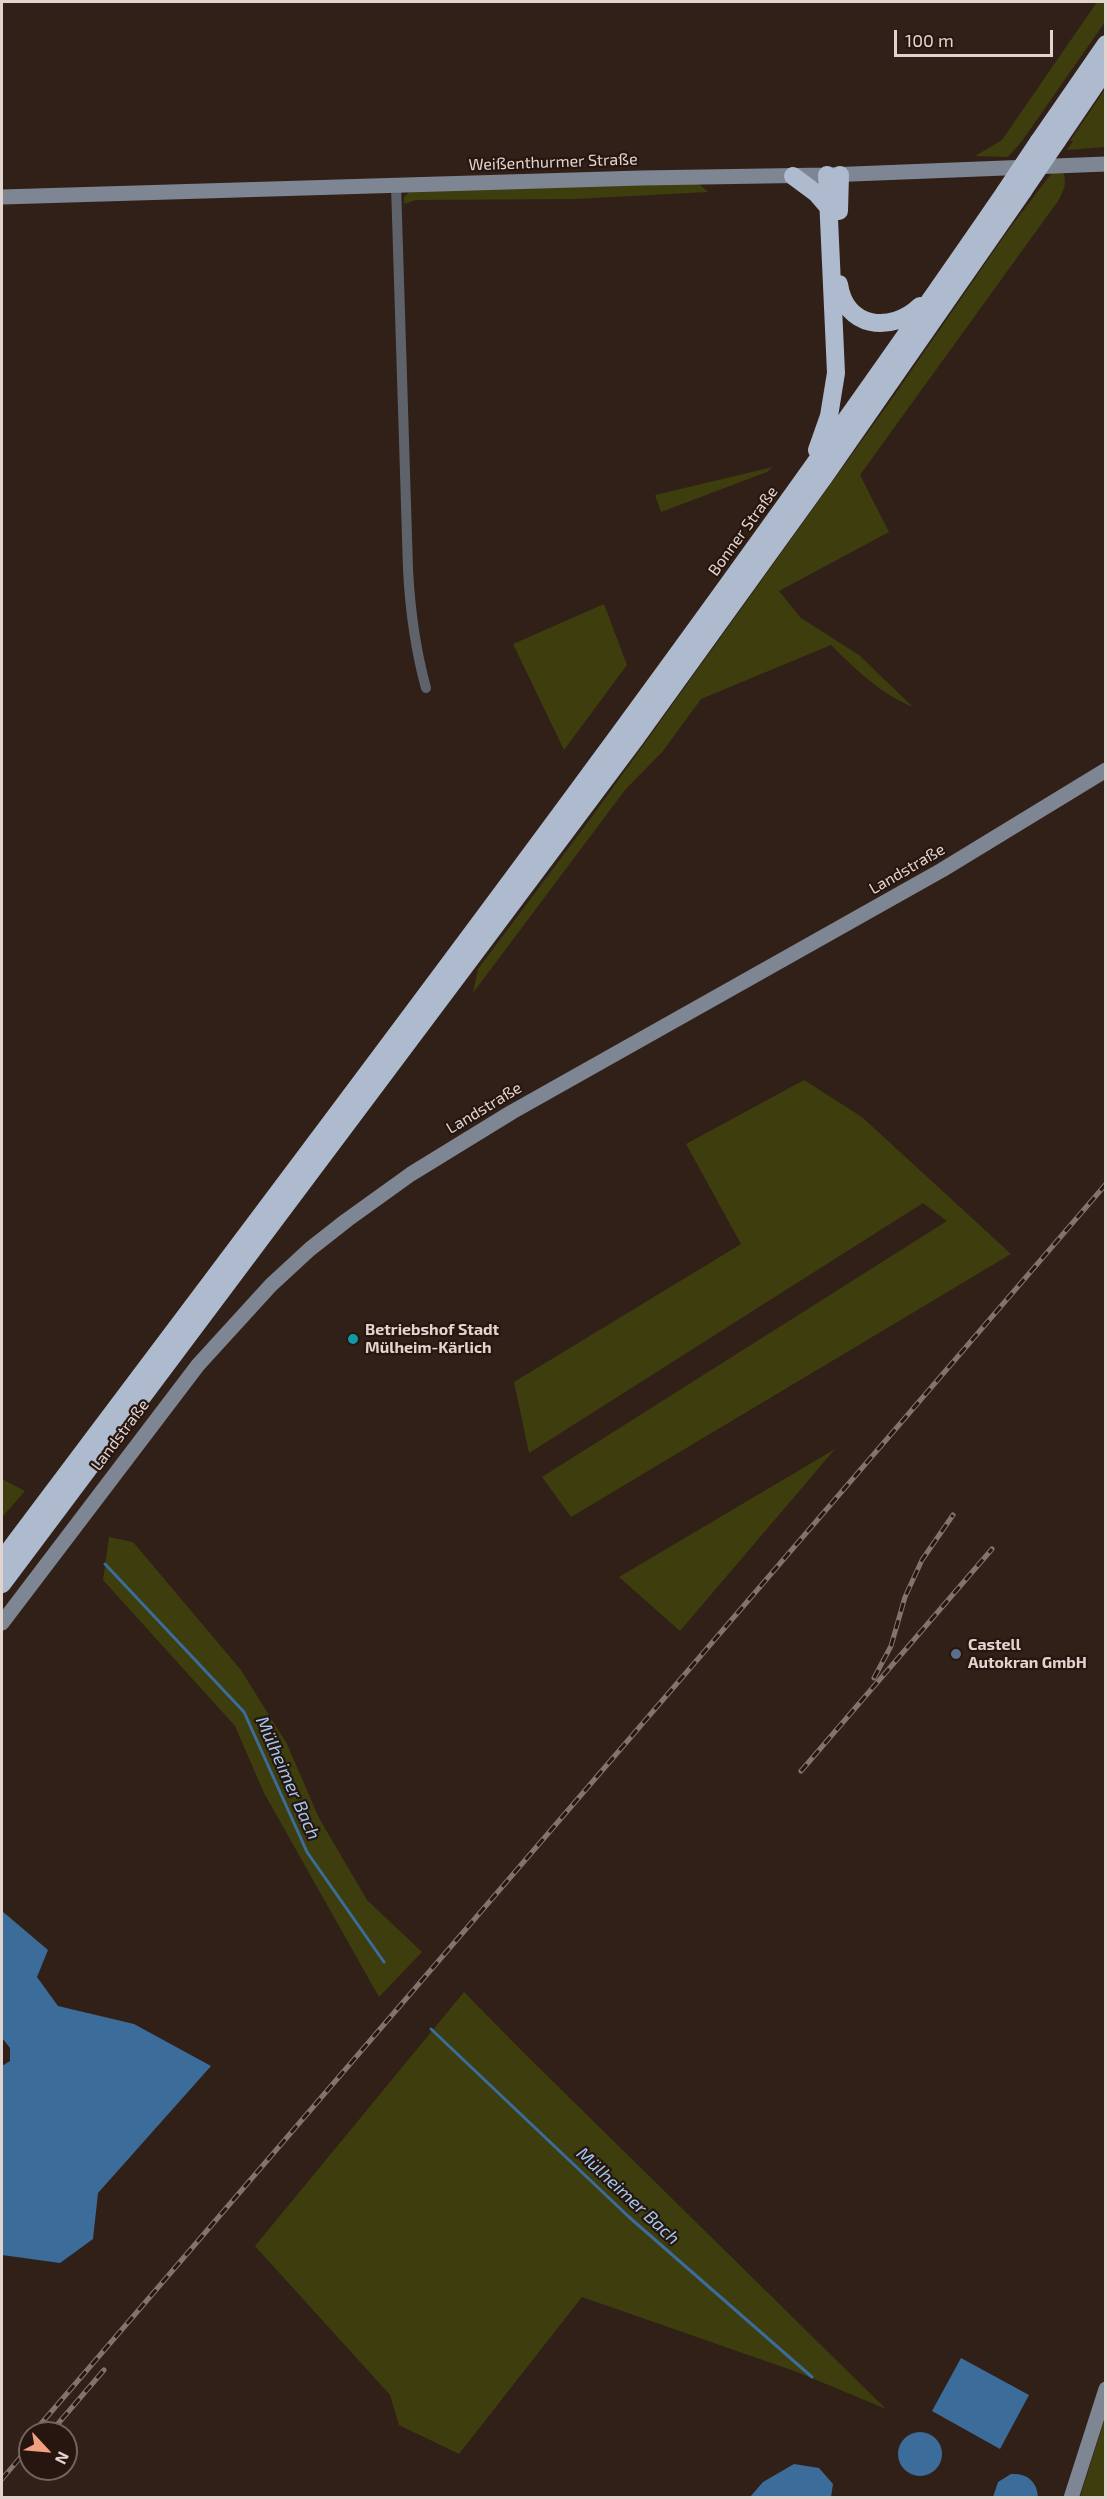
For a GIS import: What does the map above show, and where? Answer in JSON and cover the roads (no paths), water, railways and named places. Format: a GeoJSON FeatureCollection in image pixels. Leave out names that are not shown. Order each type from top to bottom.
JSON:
{"type":"FeatureCollection","features":[{"type":"Feature","properties":{"kind":"highway"},"geometry":{"type":"LineString","coordinates":[[2,1584],[635,739],[824,477],[1048,141],[1106,44]]}},
{"type":"Feature","properties":{"kind":"highway"},"geometry":{"type":"LineString","coordinates":[[1048,141],[1106,69]]}},
{"type":"Feature","properties":{"kind":"highway"},"geometry":{"type":"LineString","coordinates":[[833,175],[840,292],[849,308],[870,322],[885,324],[898,321],[913,313],[940,286]]}},
{"type":"Feature","properties":{"kind":"highway"},"geometry":{"type":"LineString","coordinates":[[801,484],[825,430],[835,387],[836,354],[828,207],[833,175]]}},
{"type":"Feature","properties":{"kind":"highway"},"geometry":{"type":"LineString","coordinates":[[793,176],[816,193],[828,207]]}},
{"type":"Feature","properties":{"kind":"highway"},"geometry":{"type":"LineString","coordinates":[[801,484],[940,286],[1014,191]]}},
{"type":"Feature","properties":{"kind":"highway","name":"Bonner Straße"},"geometry":{"type":"LineString","coordinates":[[2,1560],[625,728],[801,484]]}},
{"type":"Feature","properties":{"kind":"street","name":"Weißenthurmer Straße"},"geometry":{"type":"LineString","coordinates":[[2,197],[641,178],[833,175],[1106,164]]}},
{"type":"Feature","properties":{"kind":"street"},"geometry":{"type":"LineString","coordinates":[[396,185],[408,568],[411,618],[426,688]]}},
{"type":"Feature","properties":{"kind":"street","name":"Landstraße"},"geometry":{"type":"LineString","coordinates":[[2,1623],[198,1365],[271,1285],[309,1249],[411,1174],[512,1112],[942,870],[1106,770]]}},
{"type":"Feature","properties":{"kind":"street"},"geometry":{"type":"LineString","coordinates":[[1071,2498],[1106,2389]]}},
{"type":"Feature","properties":{"kind":"water"},"geometry":{"type":"Polygon","coordinates":[[[2,1911],[48,1950],[37,1977],[58,2006],[134,2024],[211,2066],[98,2193],[93,2239],[60,2263],[2,2255],[2,2066],[10,2061],[10,2048],[2,2038],[2,1911]]]}},
{"type":"Feature","properties":{"kind":"water"},"geometry":{"type":"Polygon","coordinates":[[[961,2358],[1029,2395],[1000,2449],[932,2411],[961,2358]]]}},
{"type":"Feature","properties":{"kind":"water"},"geometry":{"type":"Polygon","coordinates":[[[920,2432],[929,2433],[936,2438],[941,2445],[941,2463],[936,2470],[929,2475],[920,2476],[911,2475],[904,2470],[899,2463],[898,2454],[899,2445],[904,2438],[911,2433],[920,2432]]]}},
{"type":"Feature","properties":{"kind":"water"},"geometry":{"type":"Polygon","coordinates":[[[794,2464],[819,2468],[833,2484],[831,2497],[750,2497],[763,2482],[794,2464]]]}},
{"type":"Feature","properties":{"kind":"water"},"geometry":{"type":"Polygon","coordinates":[[[1011,2474],[1022,2475],[1030,2479],[1036,2487],[1038,2497],[993,2497],[998,2482],[1011,2474]]]}},
{"type":"Feature","properties":{"kind":"waterway","name":"Mülheimer Bach"},"geometry":{"type":"LineString","coordinates":[[105,1564],[244,1712],[307,1852],[384,1962]]}},
{"type":"Feature","properties":{"kind":"waterway","name":"Mülheimer Bach"},"geometry":{"type":"LineString","coordinates":[[431,2029],[629,2217],[812,2377]]}},
{"type":"Feature","properties":{"kind":"railway"},"geometry":{"type":"LineString","coordinates":[[43,2421],[1106,1184]]}},
{"type":"Feature","properties":{"kind":"railway"},"geometry":{"type":"LineString","coordinates":[[874,1678],[891,1646],[905,1597],[922,1560],[953,1515]]}},
{"type":"Feature","properties":{"kind":"railway"},"geometry":{"type":"LineString","coordinates":[[801,1771],[992,1549]]}},
{"type":"Feature","properties":{"kind":"railway"},"geometry":{"type":"LineString","coordinates":[[60,2421],[104,2370]]}},
{"type":"Feature","properties":{"kind":"railway"},"geometry":{"type":"LineString","coordinates":[[2,2479],[18,2460]]}},
{"type":"Feature","properties":{"kind":"place","name":"Betriebshof Stadt Mülheim-Kärlich"},"geometry":{"type":"Point","coordinates":[353,1339]}},
{"type":"Feature","properties":{"kind":"place","name":"Castell Autokran GmbH"},"geometry":{"type":"Point","coordinates":[956,1654]}}]}
